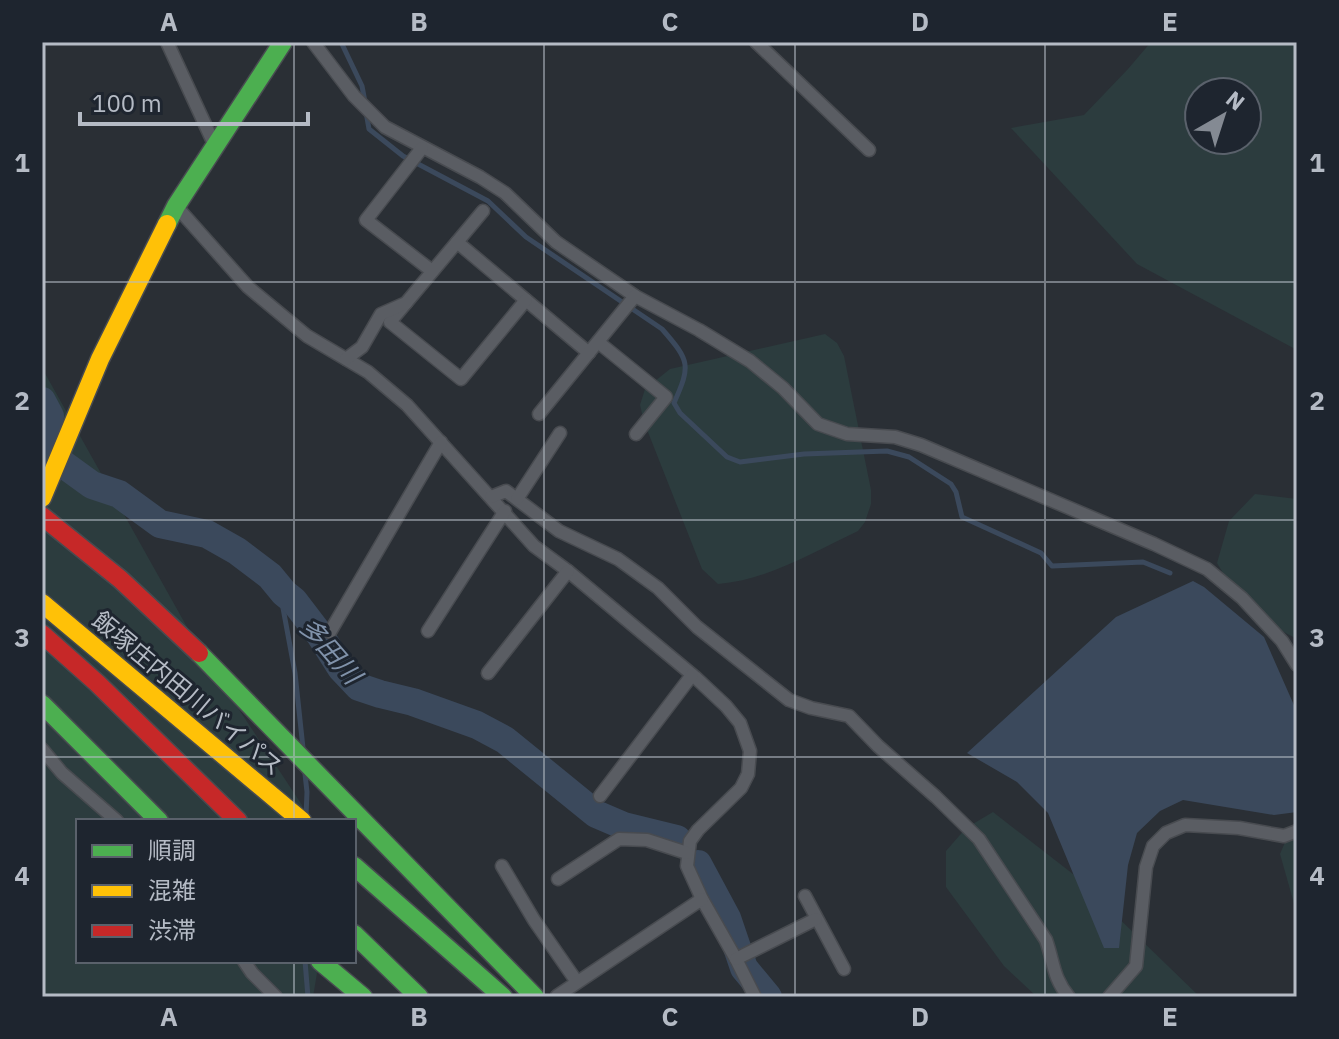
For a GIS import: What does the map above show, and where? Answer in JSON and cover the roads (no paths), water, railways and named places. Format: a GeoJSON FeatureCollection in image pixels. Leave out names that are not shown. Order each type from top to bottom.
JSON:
{"type":"FeatureCollection","features":[{"type":"Feature","properties":{"kind":"main road"},"geometry":{"type":"LineString","coordinates":[[42,498],[100,359],[176,206],[283,42]]}},
{"type":"Feature","properties":{"kind":"main road"},"geometry":{"type":"LineString","coordinates":[[42,516],[120,579],[201,655],[535,997]]}},
{"type":"Feature","properties":{"kind":"main road","name":"飯塚庄内田川バイパス"},"geometry":{"type":"LineString","coordinates":[[42,603],[300,819]]}},
{"type":"Feature","properties":{"kind":"main road","name":"飯塚庄内田川バイパス"},"geometry":{"type":"LineString","coordinates":[[42,634],[97,683],[236,819]]}},
{"type":"Feature","properties":{"kind":"main road"},"geometry":{"type":"LineString","coordinates":[[42,704],[157,819]]}},
{"type":"Feature","properties":{"kind":"main road"},"geometry":{"type":"LineString","coordinates":[[356,868],[503,997]]}},
{"type":"Feature","properties":{"kind":"main road"},"geometry":{"type":"LineString","coordinates":[[356,936],[419,997]]}},
{"type":"Feature","properties":{"kind":"main road"},"geometry":{"type":"LineString","coordinates":[[322,963],[363,997]]}},
{"type":"Feature","properties":{"kind":"street"},"geometry":{"type":"LineString","coordinates":[[167,42],[215,146]]}},
{"type":"Feature","properties":{"kind":"street"},"geometry":{"type":"LineString","coordinates":[[313,42],[354,96],[385,127],[505,193],[556,242],[635,296],[750,361],[783,388],[818,424],[847,434],[895,437],[921,445],[1207,569],[1242,598],[1282,641],[1297,665]]}},
{"type":"Feature","properties":{"kind":"street"},"geometry":{"type":"LineString","coordinates":[[756,42],[869,150]]}},
{"type":"Feature","properties":{"kind":"street"},"geometry":{"type":"LineString","coordinates":[[422,148],[366,220],[432,271]]}},
{"type":"Feature","properties":{"kind":"street"},"geometry":{"type":"LineString","coordinates":[[176,206],[248,287],[307,336],[368,372],[407,405],[534,546],[692,675],[740,723],[750,751],[748,774],[741,788],[690,841],[687,866],[755,997]]}},
{"type":"Feature","properties":{"kind":"street"},"geometry":{"type":"LineString","coordinates":[[483,211],[390,322],[461,379],[526,300]]}},
{"type":"Feature","properties":{"kind":"street"},"geometry":{"type":"LineString","coordinates":[[457,242],[589,353]]}},
{"type":"Feature","properties":{"kind":"street"},"geometry":{"type":"LineString","coordinates":[[539,414],[635,296]]}},
{"type":"Feature","properties":{"kind":"street"},"geometry":{"type":"LineString","coordinates":[[346,359],[362,347],[381,314],[406,303]]}},
{"type":"Feature","properties":{"kind":"street"},"geometry":{"type":"LineString","coordinates":[[598,342],[666,397],[636,434]]}},
{"type":"Feature","properties":{"kind":"street"},"geometry":{"type":"LineString","coordinates":[[517,499],[560,433]]}},
{"type":"Feature","properties":{"kind":"street"},"geometry":{"type":"LineString","coordinates":[[330,632],[441,442]]}},
{"type":"Feature","properties":{"kind":"street"},"geometry":{"type":"LineString","coordinates":[[491,497],[506,491],[559,531],[618,559],[658,588],[697,627],[789,700],[849,716],[979,839],[1046,940],[1057,983],[1069,997]]}},
{"type":"Feature","properties":{"kind":"street"},"geometry":{"type":"LineString","coordinates":[[428,631],[505,511]]}},
{"type":"Feature","properties":{"kind":"street"},"geometry":{"type":"LineString","coordinates":[[488,673],[568,571]]}},
{"type":"Feature","properties":{"kind":"street"},"geometry":{"type":"LineString","coordinates":[[600,796],[692,675]]}},
{"type":"Feature","properties":{"kind":"street"},"geometry":{"type":"LineString","coordinates":[[42,749],[62,773],[115,819]]}},
{"type":"Feature","properties":{"kind":"street"},"geometry":{"type":"LineString","coordinates":[[1109,997],[1136,966],[1146,867],[1153,846],[1166,833],[1185,825],[1239,828],[1284,836],[1297,831]]}},
{"type":"Feature","properties":{"kind":"street"},"geometry":{"type":"LineString","coordinates":[[558,879],[619,839],[647,840],[687,853]]}},
{"type":"Feature","properties":{"kind":"street"},"geometry":{"type":"LineString","coordinates":[[502,866],[534,920],[577,982]]}},
{"type":"Feature","properties":{"kind":"street"},"geometry":{"type":"LineString","coordinates":[[805,896],[844,969]]}},
{"type":"Feature","properties":{"kind":"street"},"geometry":{"type":"LineString","coordinates":[[557,996],[702,899]]}},
{"type":"Feature","properties":{"kind":"street"},"geometry":{"type":"LineString","coordinates":[[736,959],[816,919]]}},
{"type":"Feature","properties":{"kind":"street"},"geometry":{"type":"LineString","coordinates":[[245,963],[276,997]]}},
{"type":"Feature","properties":{"kind":"water"},"geometry":{"type":"Polygon","coordinates":[[[1193,581],[1264,637],[1297,712],[1297,812],[1274,815],[1183,800],[1160,811],[1137,833],[1128,865],[1119,948],[1104,948],[1048,813],[1017,782],[967,753],[1116,617],[1193,581]]]}},
{"type":"Feature","properties":{"kind":"waterway"},"geometry":{"type":"LineString","coordinates":[[341,42],[362,86],[365,102]]}},
{"type":"Feature","properties":{"kind":"waterway"},"geometry":{"type":"LineString","coordinates":[[366,112],[369,129],[403,156],[488,201],[526,237],[662,329],[683,356],[685,364],[683,380],[674,403],[680,413],[727,457],[740,462],[804,454],[887,451],[909,457],[951,484],[962,517],[1041,553],[1052,566],[1143,562],[1170,573]]}},
{"type":"Feature","properties":{"kind":"waterway","name":"多田川"},"geometry":{"type":"LineString","coordinates":[[42,401],[50,416],[48,437],[51,450],[63,464],[92,485],[119,494],[160,524],[207,534],[237,551],[270,576],[294,601],[341,668],[359,687],[477,725],[505,740],[596,814],[624,826],[677,839]]}},
{"type":"Feature","properties":{"kind":"waterway"},"geometry":{"type":"LineString","coordinates":[[284,593],[283,608],[295,673],[303,748]]}},
{"type":"Feature","properties":{"kind":"waterway"},"geometry":{"type":"LineString","coordinates":[[305,774],[306,816]]}},
{"type":"Feature","properties":{"kind":"waterway","name":"多田川"},"geometry":{"type":"LineString","coordinates":[[698,864],[727,918],[744,968],[768,997]]}},
{"type":"Feature","properties":{"kind":"waterway"},"geometry":{"type":"LineString","coordinates":[[305,963],[308,997]]}}]}
